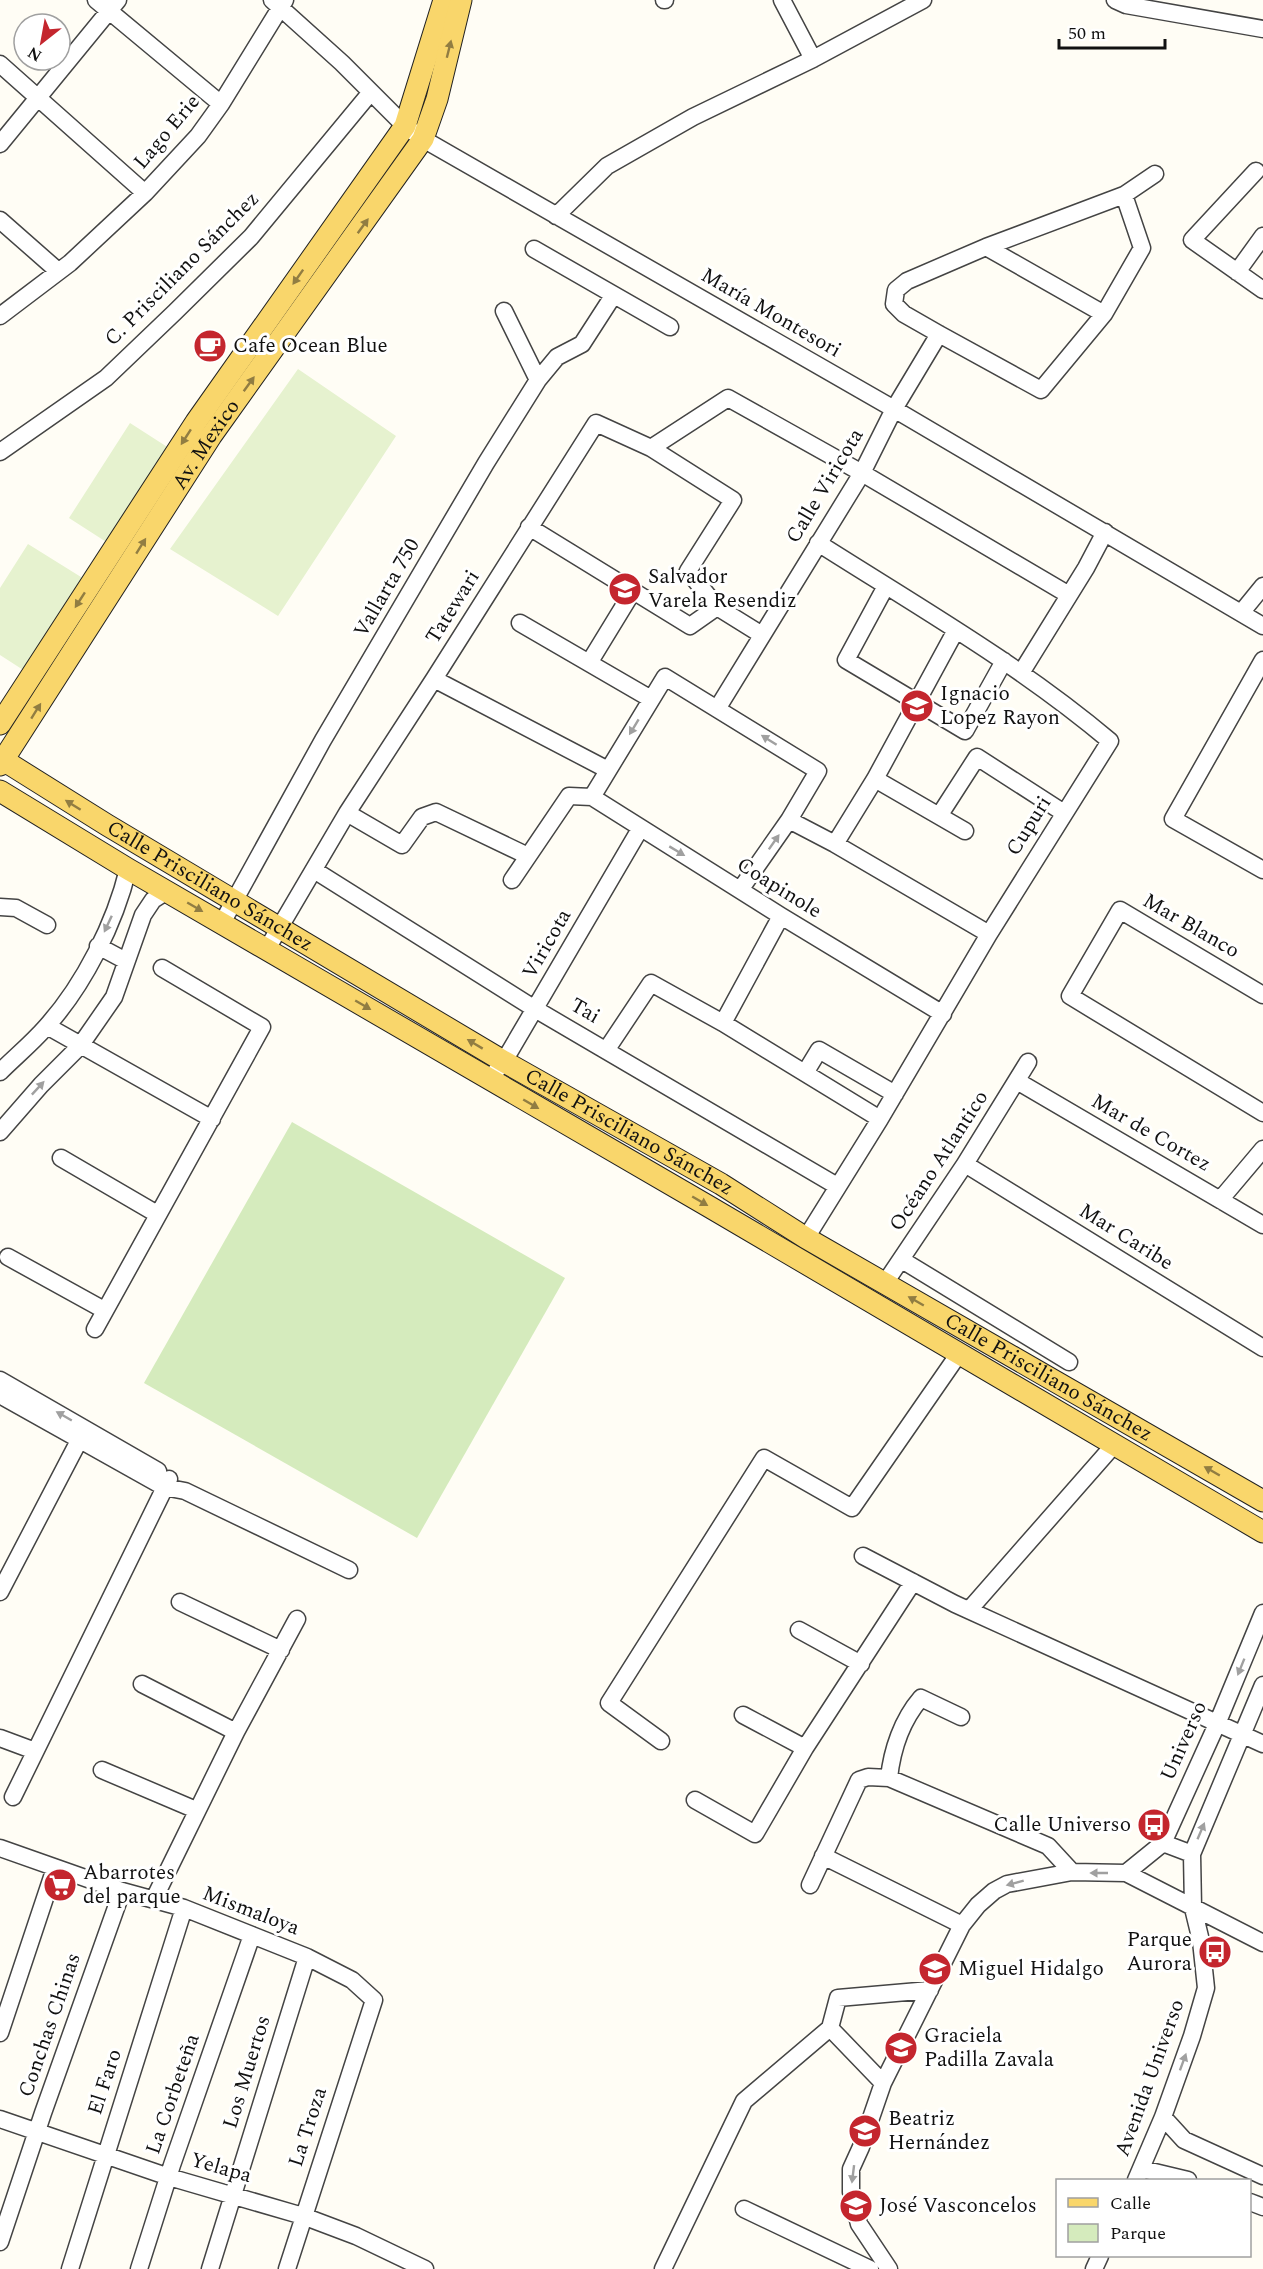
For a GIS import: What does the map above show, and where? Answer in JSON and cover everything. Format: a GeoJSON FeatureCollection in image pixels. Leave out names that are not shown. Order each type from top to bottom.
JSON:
{"type":"FeatureCollection","features":[{"type":"Feature","properties":{"kind":"main road","name":"Av. Mexico"},"geometry":{"type":"LineString","coordinates":[[0,724],[196,422],[405,126],[444,0]]}},
{"type":"Feature","properties":{"kind":"main road","name":"Av. Mexico"},"geometry":{"type":"LineString","coordinates":[[2,761],[211,436],[423,139],[436,99],[461,0]]}},
{"type":"Feature","properties":{"kind":"main road","name":"Calle Prisciliano Sánchez"},"geometry":{"type":"LineString","coordinates":[[2,761],[503,1061],[721,1184],[806,1238],[1263,1500]]}},
{"type":"Feature","properties":{"kind":"main road","name":"Calle Prisciliano Sánchez"},"geometry":{"type":"LineString","coordinates":[[0,791],[128,869],[1263,1532]]}},
{"type":"Feature","properties":{"kind":"street"},"geometry":{"type":"LineString","coordinates":[[96,0],[114,6],[221,104]]}},
{"type":"Feature","properties":{"kind":"street"},"geometry":{"type":"LineString","coordinates":[[782,0],[813,59]]}},
{"type":"Feature","properties":{"kind":"street"},"geometry":{"type":"LineString","coordinates":[[556,216],[607,166],[693,117],[813,59],[923,0]]}},
{"type":"Feature","properties":{"kind":"street"},"geometry":{"type":"LineString","coordinates":[[1115,0],[1126,5],[1263,29]]}},
{"type":"Feature","properties":{"kind":"street","name":"María Montesori"},"geometry":{"type":"LineString","coordinates":[[279,2],[405,126],[423,139],[894,409],[1263,626]]}},
{"type":"Feature","properties":{"kind":"street","name":"Lago Erie"},"geometry":{"type":"LineString","coordinates":[[3,310],[70,263],[145,193],[198,136],[221,104],[279,2]]}},
{"type":"Feature","properties":{"kind":"street"},"geometry":{"type":"LineString","coordinates":[[0,144],[114,6]]}},
{"type":"Feature","properties":{"kind":"street"},"geometry":{"type":"LineString","coordinates":[[0,64],[145,193]]}},
{"type":"Feature","properties":{"kind":"street","name":"C. Prisciliano Sánchez"},"geometry":{"type":"LineString","coordinates":[[0,452],[106,378],[175,312],[251,237],[371,92]]}},
{"type":"Feature","properties":{"kind":"street"},"geometry":{"type":"LineString","coordinates":[[1256,171],[1192,240],[1263,290]]}},
{"type":"Feature","properties":{"kind":"street"},"geometry":{"type":"LineString","coordinates":[[1124,195],[1142,248],[1104,314],[1041,390],[904,314],[894,304],[896,290],[907,281],[1124,195],[1155,174]]}},
{"type":"Feature","properties":{"kind":"street"},"geometry":{"type":"LineString","coordinates":[[0,220],[58,271]]}},
{"type":"Feature","properties":{"kind":"street"},"geometry":{"type":"LineString","coordinates":[[1237,272],[1263,236]]}},
{"type":"Feature","properties":{"kind":"street"},"geometry":{"type":"LineString","coordinates":[[986,248],[1104,314]]}},
{"type":"Feature","properties":{"kind":"street"},"geometry":{"type":"LineString","coordinates":[[534,249],[670,327]]}},
{"type":"Feature","properties":{"kind":"street","name":"Vallarta 750"},"geometry":{"type":"LineString","coordinates":[[222,923],[323,740],[486,463],[538,380],[557,357],[582,344],[613,296]]}},
{"type":"Feature","properties":{"kind":"street"},"geometry":{"type":"LineString","coordinates":[[504,311],[538,380]]}},
{"type":"Feature","properties":{"kind":"street","name":"Calle Viricota"},"geometry":{"type":"LineString","coordinates":[[717,709],[862,473],[894,409],[939,334]]}},
{"type":"Feature","properties":{"kind":"street"},"geometry":{"type":"LineString","coordinates":[[651,448],[728,398],[862,473],[1070,595]]}},
{"type":"Feature","properties":{"kind":"street","name":"Tatewari"},"geometry":{"type":"LineString","coordinates":[[267,949],[347,813],[596,423],[651,448],[733,500],[688,571],[717,607]]}},
{"type":"Feature","properties":{"kind":"street"},"geometry":{"type":"LineString","coordinates":[[529,527],[690,626],[717,607],[762,635]]}},
{"type":"Feature","properties":{"kind":"street"},"geometry":{"type":"LineString","coordinates":[[1021,673],[1070,595],[1105,532]]}},
{"type":"Feature","properties":{"kind":"street","name":"Cupuri"},"geometry":{"type":"LineString","coordinates":[[806,1238],[880,1119],[989,934],[1110,741],[1071,708],[1005,662],[818,543]]}},
{"type":"Feature","properties":{"kind":"street"},"geometry":{"type":"LineString","coordinates":[[886,586],[846,660],[965,731],[1005,662]]}},
{"type":"Feature","properties":{"kind":"street"},"geometry":{"type":"LineString","coordinates":[[1240,613],[1263,586]]}},
{"type":"Feature","properties":{"kind":"street"},"geometry":{"type":"LineString","coordinates":[[588,663],[633,591]]}},
{"type":"Feature","properties":{"kind":"street"},"geometry":{"type":"LineString","coordinates":[[520,623],[651,699]]}},
{"type":"Feature","properties":{"kind":"street"},"geometry":{"type":"LineString","coordinates":[[835,844],[874,779],[956,630]]}},
{"type":"Feature","properties":{"kind":"street"},"geometry":{"type":"LineString","coordinates":[[1263,660],[1173,819],[1263,870]]}},
{"type":"Feature","properties":{"kind":"street"},"geometry":{"type":"LineString","coordinates":[[512,880],[569,796],[592,797],[665,678],[818,771],[789,820],[740,890]]}},
{"type":"Feature","properties":{"kind":"street"},"geometry":{"type":"LineString","coordinates":[[434,679],[608,770]]}},
{"type":"Feature","properties":{"kind":"street"},"geometry":{"type":"LineString","coordinates":[[939,816],[977,757],[1064,813]]}},
{"type":"Feature","properties":{"kind":"street"},"geometry":{"type":"LineString","coordinates":[[874,779],[965,831]]}},
{"type":"Feature","properties":{"kind":"street","name":"Coapinole"},"geometry":{"type":"LineString","coordinates":[[592,797],[640,829],[943,1014]]}},
{"type":"Feature","properties":{"kind":"street"},"geometry":{"type":"LineString","coordinates":[[347,813],[402,844],[422,817],[436,812],[528,856]]}},
{"type":"Feature","properties":{"kind":"street"},"geometry":{"type":"LineString","coordinates":[[789,820],[835,844],[989,934]]}},
{"type":"Feature","properties":{"kind":"street","name":"Viricota"},"geometry":{"type":"LineString","coordinates":[[490,1080],[535,1009],[640,829]]}},
{"type":"Feature","properties":{"kind":"street"},"geometry":{"type":"LineString","coordinates":[[0,1072],[46,1026],[78,984],[121,896],[128,869]]}},
{"type":"Feature","properties":{"kind":"street","name":"Tai"},"geometry":{"type":"LineString","coordinates":[[314,870],[535,1009],[607,1049],[837,1186]]}},
{"type":"Feature","properties":{"kind":"street"},"geometry":{"type":"LineString","coordinates":[[0,1132],[41,1085],[80,1046],[114,997],[143,915],[153,900],[168,891]]}},
{"type":"Feature","properties":{"kind":"street"},"geometry":{"type":"LineString","coordinates":[[0,907],[16,908],[47,925]]}},
{"type":"Feature","properties":{"kind":"street","name":"Mar Blanco"},"geometry":{"type":"LineString","coordinates":[[1263,994],[1120,910],[1070,996],[1263,1113]]}},
{"type":"Feature","properties":{"kind":"street"},"geometry":{"type":"LineString","coordinates":[[723,1023],[781,916]]}},
{"type":"Feature","properties":{"kind":"street"},"geometry":{"type":"LineString","coordinates":[[98,946],[126,961]]}},
{"type":"Feature","properties":{"kind":"street"},"geometry":{"type":"LineString","coordinates":[[95,1329],[262,1027],[162,968]]}},
{"type":"Feature","properties":{"kind":"street"},"geometry":{"type":"LineString","coordinates":[[607,1049],[651,983],[723,1023],[880,1119]]}},
{"type":"Feature","properties":{"kind":"street"},"geometry":{"type":"LineString","coordinates":[[46,1026],[212,1119]]}},
{"type":"Feature","properties":{"kind":"street"},"geometry":{"type":"LineString","coordinates":[[805,1073],[819,1050],[895,1094]]}},
{"type":"Feature","properties":{"kind":"street","name":"Océano Atlantico"},"geometry":{"type":"LineString","coordinates":[[885,1283],[965,1164],[1029,1062]]}},
{"type":"Feature","properties":{"kind":"street","name":"Mar de Cortez"},"geometry":{"type":"LineString","coordinates":[[1017,1081],[1263,1225]]}},
{"type":"Feature","properties":{"kind":"street"},"geometry":{"type":"LineString","coordinates":[[1220,1200],[1263,1149]]}},
{"type":"Feature","properties":{"kind":"street"},"geometry":{"type":"LineString","coordinates":[[61,1158],[157,1214]]}},
{"type":"Feature","properties":{"kind":"street","name":"Mar Caribe"},"geometry":{"type":"LineString","coordinates":[[965,1164],[1263,1348]]}},
{"type":"Feature","properties":{"kind":"street"},"geometry":{"type":"LineString","coordinates":[[8,1257],[104,1310]]}},
{"type":"Feature","properties":{"kind":"street"},"geometry":{"type":"LineString","coordinates":[[902,1260],[1069,1362]]}},
{"type":"Feature","properties":{"kind":"street"},"geometry":{"type":"LineString","coordinates":[[661,1741],[609,1703],[764,1458],[852,1508],[958,1355]]}},
{"type":"Feature","properties":{"kind":"street"},"geometry":{"type":"LineString","coordinates":[[0,1380],[83,1435]]}},
{"type":"Feature","properties":{"kind":"street"},"geometry":{"type":"LineString","coordinates":[[0,1395],[83,1435],[184,1491],[349,1570]]}},
{"type":"Feature","properties":{"kind":"street"},"geometry":{"type":"LineString","coordinates":[[0,1592],[83,1435]]}},
{"type":"Feature","properties":{"kind":"street"},"geometry":{"type":"LineString","coordinates":[[969,1610],[1113,1446]]}},
{"type":"Feature","properties":{"kind":"street"},"geometry":{"type":"LineString","coordinates":[[13,1797],[167,1482]]}},
{"type":"Feature","properties":{"kind":"street"},"geometry":{"type":"LineString","coordinates":[[862,1556],[969,1610],[1263,1744]]}},
{"type":"Feature","properties":{"kind":"street"},"geometry":{"type":"LineString","coordinates":[[694,1800],[755,1834],[805,1748],[913,1582]]}},
{"type":"Feature","properties":{"kind":"street"},"geometry":{"type":"LineString","coordinates":[[180,1602],[281,1650]]}},
{"type":"Feature","properties":{"kind":"street","name":"Universo"},"geometry":{"type":"LineString","coordinates":[[1126,1873],[1163,1843],[1217,1724],[1263,1613]]}},
{"type":"Feature","properties":{"kind":"street"},"geometry":{"type":"LineString","coordinates":[[154,1899],[196,1810],[297,1619]]}},
{"type":"Feature","properties":{"kind":"street"},"geometry":{"type":"LineString","coordinates":[[799,1630],[861,1664]]}},
{"type":"Feature","properties":{"kind":"street"},"geometry":{"type":"LineString","coordinates":[[142,1684],[236,1732]]}},
{"type":"Feature","properties":{"kind":"street"},"geometry":{"type":"LineString","coordinates":[[1193,1908],[1192,1854],[1263,1685]]}},
{"type":"Feature","properties":{"kind":"street"},"geometry":{"type":"LineString","coordinates":[[889,1779],[892,1754],[911,1709],[921,1698],[961,1717]]}},
{"type":"Feature","properties":{"kind":"street"},"geometry":{"type":"LineString","coordinates":[[743,1715],[805,1748]]}},
{"type":"Feature","properties":{"kind":"street"},"geometry":{"type":"LineString","coordinates":[[0,1738],[35,1751]]}},
{"type":"Feature","properties":{"kind":"street"},"geometry":{"type":"LineString","coordinates":[[102,1770],[196,1810]]}},
{"type":"Feature","properties":{"kind":"street"},"geometry":{"type":"LineString","coordinates":[[810,1885],[859,1780],[868,1777],[889,1779],[1048,1846],[1072,1872]]}},
{"type":"Feature","properties":{"kind":"street"},"geometry":{"type":"LineString","coordinates":[[1163,1843],[1192,1854]]}},
{"type":"Feature","properties":{"kind":"street","name":"Mismaloya"},"geometry":{"type":"LineString","coordinates":[[0,1848],[122,1891],[184,1908],[307,1957],[352,1980],[374,2000]]}},
{"type":"Feature","properties":{"kind":"street"},"geometry":{"type":"LineString","coordinates":[[823,1856],[962,1925]]}},
{"type":"Feature","properties":{"kind":"street"},"geometry":{"type":"LineString","coordinates":[[0,2033],[50,1889],[55,1868]]}},
{"type":"Feature","properties":{"kind":"street"},"geometry":{"type":"LineString","coordinates":[[889,2269],[859,2224],[851,2192],[851,2169],[884,2083],[962,1925],[970,1912],[994,1891],[1020,1881],[1072,1872],[1126,1873],[1263,1942]]}},
{"type":"Feature","properties":{"kind":"street","name":"Conchas Chinas"},"geometry":{"type":"LineString","coordinates":[[0,2242],[122,1891]]}},
{"type":"Feature","properties":{"kind":"street","name":"El Faro"},"geometry":{"type":"LineString","coordinates":[[70,2269],[184,1908]]}},
{"type":"Feature","properties":{"kind":"street","name":"Avenida Universo"},"geometry":{"type":"LineString","coordinates":[[1139,2175],[1163,2117],[1192,2036],[1206,1988],[1201,1941],[1193,1908]]}},
{"type":"Feature","properties":{"kind":"street","name":"La Corbeteña"},"geometry":{"type":"LineString","coordinates":[[139,2269],[252,1935]]}},
{"type":"Feature","properties":{"kind":"street","name":"Los Muertos"},"geometry":{"type":"LineString","coordinates":[[210,2269],[307,1957]]}},
{"type":"Feature","properties":{"kind":"street"},"geometry":{"type":"LineString","coordinates":[[663,2269],[744,2101],[830,2028],[838,1998],[930,1990]]}},
{"type":"Feature","properties":{"kind":"street","name":"La Troza"},"geometry":{"type":"LineString","coordinates":[[287,2269],[374,2000]]}},
{"type":"Feature","properties":{"kind":"street"},"geometry":{"type":"LineString","coordinates":[[830,2028],[884,2083]]}},
{"type":"Feature","properties":{"kind":"street"},"geometry":{"type":"LineString","coordinates":[[1163,2117],[1184,2140],[1263,2176]]}},
{"type":"Feature","properties":{"kind":"street","name":"Yelapa"},"geometry":{"type":"LineString","coordinates":[[0,2119],[169,2177],[303,2216],[356,2236],[425,2269]]}},
{"type":"Feature","properties":{"kind":"street"},"geometry":{"type":"LineString","coordinates":[[1139,2175],[1172,2179]]}},
{"type":"Feature","properties":{"kind":"street"},"geometry":{"type":"LineString","coordinates":[[744,2210],[870,2269]]}},
{"type":"Feature","properties":{"kind":"green space"},"geometry":{"type":"Polygon","coordinates":[[[298,369],[396,436],[278,616],[170,549],[298,369]]]}},
{"type":"Feature","properties":{"kind":"green space"},"geometry":{"type":"Polygon","coordinates":[[[130,423],[172,450],[111,545],[69,518],[130,423]]]}},
{"type":"Feature","properties":{"kind":"green space"},"geometry":{"type":"Polygon","coordinates":[[[28,544],[89,582],[31,675],[0,655],[0,588],[28,544]]]}},
{"type":"Feature","properties":{"kind":"green space"},"geometry":{"type":"Polygon","coordinates":[[[292,1122],[565,1278],[417,1538],[144,1383],[292,1122]]]}},
{"type":"Feature","properties":{"kind":"place","name":"Cafe Ocean Blue"},"geometry":{"type":"Point","coordinates":[210,346]}},
{"type":"Feature","properties":{"kind":"place","name":"Salvador Varela Resendiz"},"geometry":{"type":"Point","coordinates":[625,589]}},
{"type":"Feature","properties":{"kind":"place","name":"Ignacio Lopez Rayon"},"geometry":{"type":"Point","coordinates":[917,706]}},
{"type":"Feature","properties":{"kind":"place","name":"Calle Universo"},"geometry":{"type":"Point","coordinates":[1154,1825]}},
{"type":"Feature","properties":{"kind":"place","name":"Abarrotes del parque"},"geometry":{"type":"Point","coordinates":[60,1885]}},
{"type":"Feature","properties":{"kind":"place","name":"Parque Aurora"},"geometry":{"type":"Point","coordinates":[1215,1952]}},
{"type":"Feature","properties":{"kind":"place","name":"Miguel Hidalgo"},"geometry":{"type":"Point","coordinates":[935,1969]}},
{"type":"Feature","properties":{"kind":"place","name":"Graciela Padilla Zavala"},"geometry":{"type":"Point","coordinates":[901,2048]}},
{"type":"Feature","properties":{"kind":"place","name":"Beatriz Hernández"},"geometry":{"type":"Point","coordinates":[865,2131]}},
{"type":"Feature","properties":{"kind":"place","name":"José Vasconcelos"},"geometry":{"type":"Point","coordinates":[856,2206]}}]}
